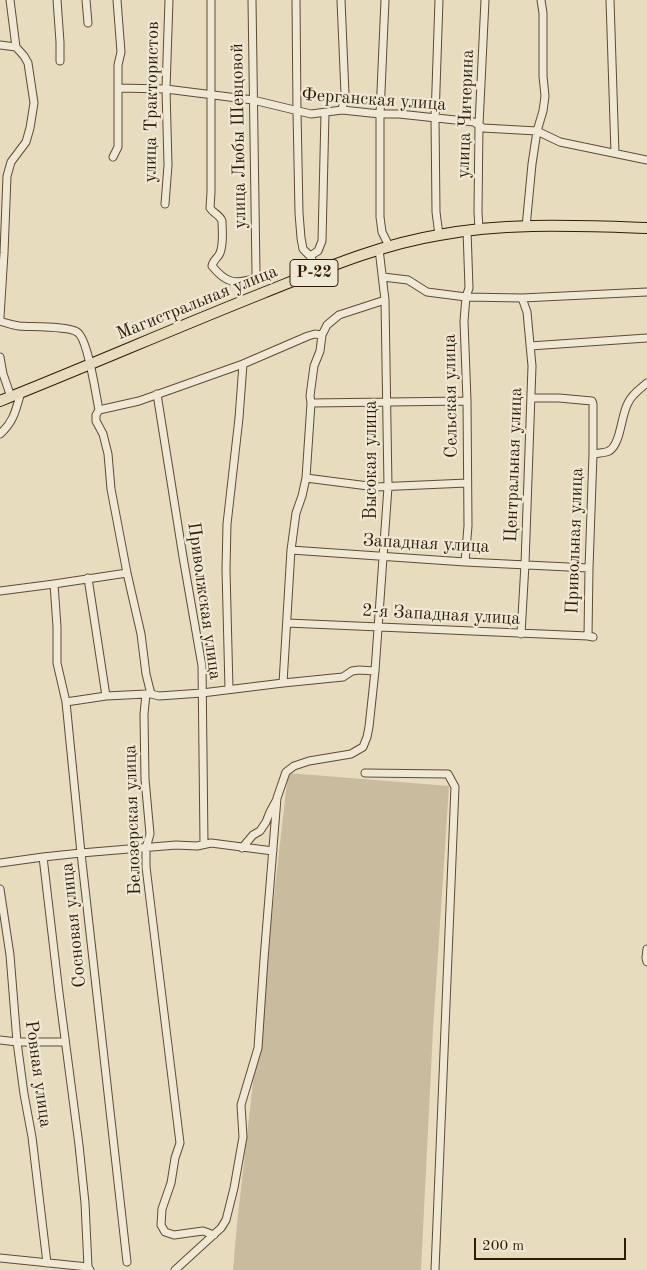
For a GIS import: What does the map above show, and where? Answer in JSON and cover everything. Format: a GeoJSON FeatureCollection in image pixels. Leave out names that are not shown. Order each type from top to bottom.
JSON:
{"type":"FeatureCollection","features":[{"type":"Feature","properties":{"kind":"highway","name":"Магистральная улица"},"geometry":{"type":"LineString","coordinates":[[0,401],[318,271],[384,247],[438,235],[479,229],[565,226],[647,228]]}},
{"type":"Feature","properties":{"kind":"street"},"geometry":{"type":"LineString","coordinates":[[0,317],[7,176],[11,162],[26,142],[34,103],[28,63],[16,47],[10,0]]}},
{"type":"Feature","properties":{"kind":"street"},"geometry":{"type":"LineString","coordinates":[[57,0],[60,61]]}},
{"type":"Feature","properties":{"kind":"street"},"geometry":{"type":"LineString","coordinates":[[86,0],[88,23]]}},
{"type":"Feature","properties":{"kind":"street"},"geometry":{"type":"LineString","coordinates":[[113,157],[118,147],[118,65],[121,52],[117,0]]}},
{"type":"Feature","properties":{"kind":"street","name":"улица Трактористов"},"geometry":{"type":"LineString","coordinates":[[165,204],[168,165],[166,89],[169,0]]}},
{"type":"Feature","properties":{"kind":"street"},"geometry":{"type":"LineString","coordinates":[[211,0],[211,95]]}},
{"type":"Feature","properties":{"kind":"street","name":"улица Любы Шевцовой"},"geometry":{"type":"LineString","coordinates":[[211,95],[210,208],[213,213],[220,217],[223,244],[220,255],[213,260],[212,266],[220,275],[231,281],[245,281],[256,278],[252,0]]}},
{"type":"Feature","properties":{"kind":"street"},"geometry":{"type":"LineString","coordinates":[[296,0],[301,238],[303,249],[310,256],[318,271]]}},
{"type":"Feature","properties":{"kind":"street"},"geometry":{"type":"LineString","coordinates":[[341,0],[345,94],[342,110]]}},
{"type":"Feature","properties":{"kind":"street","name":"Высокая улица"},"geometry":{"type":"LineString","coordinates":[[277,798],[286,772],[294,766],[309,761],[351,754],[363,748],[369,727],[384,557],[388,486],[383,277],[384,247],[380,217],[380,114],[385,0]]}},
{"type":"Feature","properties":{"kind":"street"},"geometry":{"type":"LineString","coordinates":[[438,235],[435,118],[439,0]]}},
{"type":"Feature","properties":{"kind":"street","name":"улица Чичерина"},"geometry":{"type":"LineString","coordinates":[[479,229],[479,125],[485,0]]}},
{"type":"Feature","properties":{"kind":"street"},"geometry":{"type":"LineString","coordinates":[[526,227],[532,164],[545,96],[541,0]]}},
{"type":"Feature","properties":{"kind":"street"},"geometry":{"type":"LineString","coordinates":[[610,0],[615,153]]}},
{"type":"Feature","properties":{"kind":"street"},"geometry":{"type":"LineString","coordinates":[[0,45],[16,47]]}},
{"type":"Feature","properties":{"kind":"street","name":"Ферганская улица"},"geometry":{"type":"LineString","coordinates":[[118,88],[166,89],[254,100],[311,114],[342,110],[399,114],[474,122],[483,128],[537,131]]}},
{"type":"Feature","properties":{"kind":"street"},"geometry":{"type":"LineString","coordinates":[[310,256],[318,251],[322,241],[325,113]]}},
{"type":"Feature","properties":{"kind":"street"},"geometry":{"type":"LineString","coordinates":[[537,131],[560,142],[647,160]]}},
{"type":"Feature","properties":{"kind":"street","name":"Сельская улица"},"geometry":{"type":"LineString","coordinates":[[465,562],[468,526],[464,321],[466,297],[469,288],[467,230]]}},
{"type":"Feature","properties":{"kind":"street"},"geometry":{"type":"LineString","coordinates":[[383,277],[408,280],[427,292],[466,297],[522,298],[647,292]]}},
{"type":"Feature","properties":{"kind":"street","name":"Центральная улица"},"geometry":{"type":"LineString","coordinates":[[521,634],[532,366],[527,312],[522,298]]}},
{"type":"Feature","properties":{"kind":"street"},"geometry":{"type":"LineString","coordinates":[[283,683],[291,550],[296,514],[306,478],[310,396],[314,366],[327,325],[339,315],[385,300]]}},
{"type":"Feature","properties":{"kind":"street","name":"Белозерская улица"},"geometry":{"type":"LineString","coordinates":[[0,321],[17,326],[70,329],[79,332],[90,364],[99,410],[96,415],[96,422],[103,434],[108,454],[111,490],[141,634],[148,694],[144,714],[145,779],[150,834],[146,848],[147,877],[180,1144],[171,1183],[162,1209],[161,1225],[165,1232],[174,1235],[203,1231],[214,1235]]}},
{"type":"Feature","properties":{"kind":"street"},"geometry":{"type":"LineString","coordinates":[[99,410],[139,401],[243,364],[308,336],[315,334],[322,336]]}},
{"type":"Feature","properties":{"kind":"street"},"geometry":{"type":"LineString","coordinates":[[530,346],[647,338]]}},
{"type":"Feature","properties":{"kind":"street"},"geometry":{"type":"LineString","coordinates":[[0,357],[2,374],[11,396]]}},
{"type":"Feature","properties":{"kind":"street"},"geometry":{"type":"LineString","coordinates":[[229,689],[226,570],[227,524],[243,364]]}},
{"type":"Feature","properties":{"kind":"street","name":"Привольная улица"},"geometry":{"type":"LineString","coordinates":[[590,637],[589,568],[593,454],[608,451],[613,447],[629,400],[647,382]]}},
{"type":"Feature","properties":{"kind":"street"},"geometry":{"type":"LineString","coordinates":[[0,434],[9,426],[22,392]]}},
{"type":"Feature","properties":{"kind":"street","name":"Приволжская улица"},"geometry":{"type":"LineString","coordinates":[[157,394],[202,666],[204,844]]}},
{"type":"Feature","properties":{"kind":"street"},"geometry":{"type":"LineString","coordinates":[[531,398],[592,400],[594,404],[593,454]]}},
{"type":"Feature","properties":{"kind":"street"},"geometry":{"type":"LineString","coordinates":[[310,403],[467,402]]}},
{"type":"Feature","properties":{"kind":"street"},"geometry":{"type":"LineString","coordinates":[[306,478],[365,486],[468,483]]}},
{"type":"Feature","properties":{"kind":"street","name":"Западная улица"},"geometry":{"type":"LineString","coordinates":[[291,550],[589,568]]}},
{"type":"Feature","properties":{"kind":"street"},"geometry":{"type":"LineString","coordinates":[[0,591],[127,573]]}},
{"type":"Feature","properties":{"kind":"street"},"geometry":{"type":"LineString","coordinates":[[88,578],[106,696]]}},
{"type":"Feature","properties":{"kind":"street","name":"Сосновая улица"},"geometry":{"type":"LineString","coordinates":[[54,584],[57,663],[66,702],[127,1262]]}},
{"type":"Feature","properties":{"kind":"street","name":"2-я Западная улица"},"geometry":{"type":"LineString","coordinates":[[287,623],[590,637]]}},
{"type":"Feature","properties":{"kind":"street"},"geometry":{"type":"LineString","coordinates":[[66,702],[106,696],[148,694],[159,696],[202,693],[343,678],[352,671],[359,670],[375,671]]}},
{"type":"Feature","properties":{"kind":"street"},"geometry":{"type":"LineString","coordinates":[[365,773],[448,774],[455,787],[435,1270]]}},
{"type":"Feature","properties":{"kind":"street"},"geometry":{"type":"LineString","coordinates":[[242,848],[253,835],[260,831],[277,798]]}},
{"type":"Feature","properties":{"kind":"street"},"geometry":{"type":"LineString","coordinates":[[175,1270],[221,1228],[226,1220],[230,1205],[243,1137],[241,1105],[258,1048],[277,798]]}},
{"type":"Feature","properties":{"kind":"street"},"geometry":{"type":"LineString","coordinates":[[0,863],[81,853],[176,845],[197,846],[211,843],[273,851]]}},
{"type":"Feature","properties":{"kind":"street"},"geometry":{"type":"LineString","coordinates":[[0,1258],[89,1269],[79,1145],[43,857]]}},
{"type":"Feature","properties":{"kind":"street","name":"Ровная улица"},"geometry":{"type":"LineString","coordinates":[[0,889],[10,954],[17,1042],[32,1137],[47,1263]]}},
{"type":"Feature","properties":{"kind":"street"},"geometry":{"type":"LineString","coordinates":[[647,949],[647,962]]}},
{"type":"Feature","properties":{"kind":"street"},"geometry":{"type":"LineString","coordinates":[[0,1040],[65,1042]]}},
{"type":"Feature","properties":{"kind":"shaded area"},"geometry":{"type":"Polygon","coordinates":[[[288,773],[449,786],[433,1030],[421,1270],[233,1270],[288,773]]]}}]}
